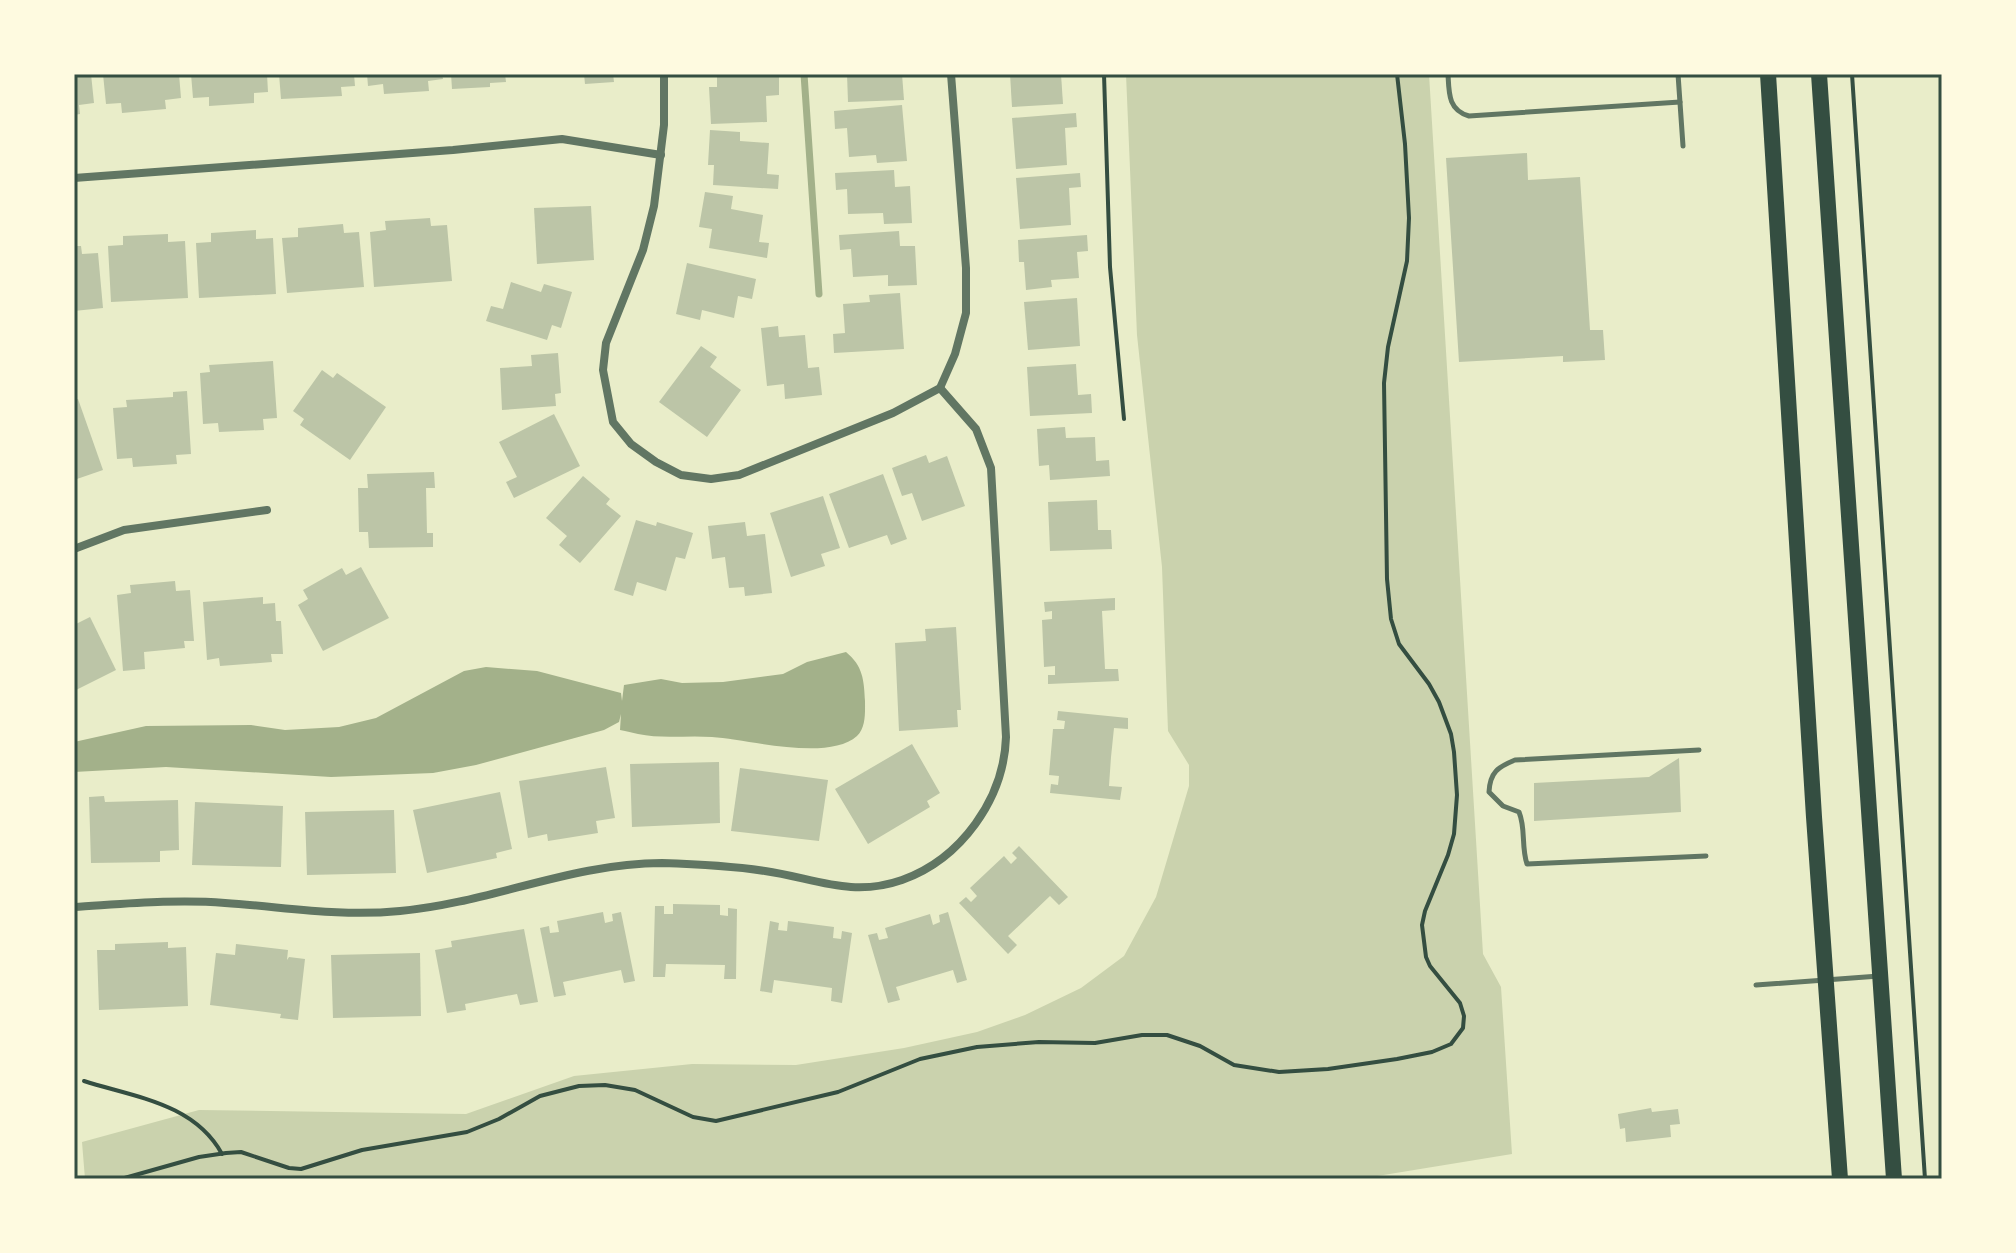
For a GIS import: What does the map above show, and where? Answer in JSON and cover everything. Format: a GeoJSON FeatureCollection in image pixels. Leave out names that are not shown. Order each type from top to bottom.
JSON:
{"type":"FeatureCollection","features":[{"type":"Feature","properties":{"kind":"main road"},"geometry":{"type":"LineString","coordinates":[[1768,74],[1840,1179]]}},
{"type":"Feature","properties":{"kind":"main road"},"geometry":{"type":"LineString","coordinates":[[1819,74],[1894,1179]]}},
{"type":"Feature","properties":{"kind":"street"},"geometry":{"type":"LineString","coordinates":[[664,74],[664,125],[654,206],[643,250],[606,343],[603,370],[613,422],[631,444],[681,475],[711,479],[739,475],[893,413],[940,388],[955,354],[966,313],[966,268],[951,74]]}},
{"type":"Feature","properties":{"kind":"street"},"geometry":{"type":"LineString","coordinates":[[74,178],[562,139],[661,155]]}},
{"type":"Feature","properties":{"kind":"street"},"geometry":{"type":"LineString","coordinates":[[74,907],[172,901],[225,903],[324,914],[371,913],[452,904],[552,877],[635,864],[752,869],[826,886],[854,888],[901,880],[928,868],[950,852],[993,796],[1004,760],[1006,737],[991,468],[976,429],[940,388]]}},
{"type":"Feature","properties":{"kind":"street"},"geometry":{"type":"LineString","coordinates":[[74,549],[124,530],[267,510]]}},
{"type":"Feature","properties":{"kind":"lane"},"geometry":{"type":"LineString","coordinates":[[1448,74],[1450,102],[1459,113],[1469,116],[1680,102]]}},
{"type":"Feature","properties":{"kind":"lane"},"geometry":{"type":"LineString","coordinates":[[1678,74],[1683,146]]}},
{"type":"Feature","properties":{"kind":"lane"},"geometry":{"type":"LineString","coordinates":[[1699,750],[1515,760],[1497,767],[1490,781],[1489,792],[1503,806],[1519,812],[1524,825],[1522,849],[1527,864],[1706,856]]}},
{"type":"Feature","properties":{"kind":"lane"},"geometry":{"type":"LineString","coordinates":[[1756,985],[1881,976]]}},
{"type":"Feature","properties":{"kind":"path"},"geometry":{"type":"LineString","coordinates":[[1104,74],[1110,267],[1124,419]]}},
{"type":"Feature","properties":{"kind":"path"},"geometry":{"type":"LineString","coordinates":[[121,1179],[199,1157],[241,1152],[301,1169],[362,1150],[467,1132],[540,1096],[591,1085],[635,1090],[693,1117],[726,1120],[838,1092],[920,1059],[977,1047],[1039,1042],[1095,1043],[1142,1035],[1167,1035],[1200,1046],[1234,1065],[1279,1072],[1328,1069],[1408,1057],[1444,1049],[1451,1044],[1463,1028],[1464,1016],[1460,1003],[1430,966],[1422,925],[1454,834],[1457,795],[1454,752],[1439,702],[1399,644],[1391,619],[1387,579],[1384,383],[1388,347],[1407,261],[1409,218],[1397,74]]}},
{"type":"Feature","properties":{"kind":"path"},"geometry":{"type":"LineString","coordinates":[[1852,74],[1925,1179]]}},
{"type":"Feature","properties":{"kind":"path"},"geometry":{"type":"LineString","coordinates":[[84,1081],[163,1104],[202,1129],[222,1154]]}},
{"type":"Feature","properties":{"kind":"shaded area"},"geometry":{"type":"Polygon","coordinates":[[[1126,74],[1429,74],[1483,954],[1501,987],[1512,1154],[1359,1179],[85,1179],[82,1142],[199,1110],[466,1114],[574,1076],[692,1064],[796,1065],[904,1048],[977,1032],[1025,1015],[1081,988],[1124,956],[1156,897],[1189,786],[1189,765],[1168,731],[1162,567],[1137,335],[1126,74]]]}},
{"type":"Feature","properties":{"kind":"shaded area"},"geometry":{"type":"Polygon","coordinates":[[[846,652],[856,663],[863,680],[865,715],[857,736],[844,744],[827,747],[787,747],[712,737],[647,735],[620,730],[621,714],[619,722],[604,730],[476,765],[433,773],[331,777],[166,767],[74,772],[74,742],[146,726],[251,725],[285,730],[339,727],[376,718],[464,671],[486,667],[537,671],[621,693],[622,701],[624,685],[661,679],[682,683],[723,682],[783,674],[807,662],[846,652]]]}},
{"type":"Feature","properties":{"kind":"building"},"geometry":{"type":"Polygon","coordinates":[[[74,74],[91,74],[94,103],[79,105],[80,114],[74,115],[74,74]]]}},
{"type":"Feature","properties":{"kind":"building"},"geometry":{"type":"Polygon","coordinates":[[[103,74],[179,74],[181,98],[165,100],[166,109],[122,113],[121,103],[106,104],[103,74]]]}},
{"type":"Feature","properties":{"kind":"building"},"geometry":{"type":"Polygon","coordinates":[[[191,74],[267,74],[268,92],[254,93],[254,103],[209,106],[209,97],[193,98],[191,74]]]}},
{"type":"Feature","properties":{"kind":"building"},"geometry":{"type":"Polygon","coordinates":[[[279,74],[354,74],[355,86],[341,87],[342,96],[281,99],[279,74]]]}},
{"type":"Feature","properties":{"kind":"building"},"geometry":{"type":"Polygon","coordinates":[[[367,74],[442,74],[443,79],[428,81],[429,91],[384,94],[383,84],[368,86],[367,74]]]}},
{"type":"Feature","properties":{"kind":"building"},"geometry":{"type":"Polygon","coordinates":[[[451,74],[505,74],[506,82],[490,83],[490,87],[452,89],[451,74]]]}},
{"type":"Feature","properties":{"kind":"building"},"geometry":{"type":"Polygon","coordinates":[[[584,74],[613,74],[614,82],[585,84],[584,74]]]}},
{"type":"Feature","properties":{"kind":"building"},"geometry":{"type":"Polygon","coordinates":[[[717,74],[779,74],[779,95],[766,96],[767,122],[711,124],[709,87],[717,87],[717,74]]]}},
{"type":"Feature","properties":{"kind":"building"},"geometry":{"type":"Polygon","coordinates":[[[847,74],[902,74],[904,100],[848,102],[847,74]]]}},
{"type":"Feature","properties":{"kind":"building"},"geometry":{"type":"Polygon","coordinates":[[[1010,74],[1061,74],[1063,104],[1012,107],[1010,74]]]}},
{"type":"Feature","properties":{"kind":"building"},"geometry":{"type":"Polygon","coordinates":[[[902,105],[907,161],[877,163],[876,155],[849,157],[847,128],[835,129],[834,111],[902,105]]]}},
{"type":"Feature","properties":{"kind":"building"},"geometry":{"type":"Polygon","coordinates":[[[1076,113],[1077,127],[1065,128],[1067,165],[1016,169],[1012,118],[1076,113]]]}},
{"type":"Feature","properties":{"kind":"building"},"geometry":{"type":"Polygon","coordinates":[[[710,130],[740,132],[740,141],[769,143],[767,174],[779,175],[778,189],[713,185],[714,165],[708,165],[710,130]]]}},
{"type":"Feature","properties":{"kind":"building"},"geometry":{"type":"Polygon","coordinates":[[[1527,153],[1528,180],[1580,177],[1590,330],[1603,330],[1605,360],[1563,362],[1563,356],[1459,362],[1446,158],[1527,153]]]}},
{"type":"Feature","properties":{"kind":"building"},"geometry":{"type":"Polygon","coordinates":[[[894,170],[895,187],[910,186],[912,223],[884,224],[883,213],[848,214],[847,189],[836,190],[835,173],[894,170]]]}},
{"type":"Feature","properties":{"kind":"building"},"geometry":{"type":"Polygon","coordinates":[[[1080,173],[1081,187],[1069,188],[1071,225],[1020,229],[1016,178],[1080,173]]]}},
{"type":"Feature","properties":{"kind":"building"},"geometry":{"type":"Polygon","coordinates":[[[705,192],[733,196],[731,209],[763,215],[759,242],[769,243],[767,258],[709,248],[712,229],[699,227],[705,192]]]}},
{"type":"Feature","properties":{"kind":"building"},"geometry":{"type":"Polygon","coordinates":[[[591,206],[594,260],[537,264],[534,208],[591,206]]]}},
{"type":"Feature","properties":{"kind":"building"},"geometry":{"type":"Polygon","coordinates":[[[430,218],[431,226],[447,225],[452,281],[374,287],[370,232],[386,230],[385,221],[430,218]]]}},
{"type":"Feature","properties":{"kind":"building"},"geometry":{"type":"Polygon","coordinates":[[[343,224],[344,233],[359,232],[364,287],[287,293],[282,238],[298,237],[298,228],[343,224]]]}},
{"type":"Feature","properties":{"kind":"building"},"geometry":{"type":"Polygon","coordinates":[[[256,230],[256,239],[273,238],[276,294],[199,298],[196,243],[211,242],[211,233],[256,230]]]}},
{"type":"Feature","properties":{"kind":"building"},"geometry":{"type":"Polygon","coordinates":[[[899,231],[900,246],[915,246],[917,285],[888,286],[888,275],[853,277],[851,249],[840,250],[839,235],[899,231]]]}},
{"type":"Feature","properties":{"kind":"building"},"geometry":{"type":"Polygon","coordinates":[[[168,234],[168,242],[185,241],[188,298],[111,302],[108,246],[123,245],[123,236],[168,234]]]}},
{"type":"Feature","properties":{"kind":"building"},"geometry":{"type":"Polygon","coordinates":[[[1087,235],[1088,251],[1077,252],[1079,278],[1051,280],[1052,287],[1026,290],[1024,262],[1019,262],[1018,240],[1087,235]]]}},
{"type":"Feature","properties":{"kind":"building"},"geometry":{"type":"Polygon","coordinates":[[[74,246],[81,246],[82,254],[98,253],[103,308],[74,311],[74,246]]]}},
{"type":"Feature","properties":{"kind":"building"},"geometry":{"type":"Polygon","coordinates":[[[687,263],[756,279],[752,299],[738,296],[734,318],[702,310],[700,320],[676,314],[687,263]]]}},
{"type":"Feature","properties":{"kind":"building"},"geometry":{"type":"Polygon","coordinates":[[[511,282],[541,292],[544,284],[572,292],[561,328],[552,325],[547,340],[486,321],[491,306],[503,309],[511,282]]]}},
{"type":"Feature","properties":{"kind":"building"},"geometry":{"type":"Polygon","coordinates":[[[900,293],[904,349],[834,353],[833,334],[845,333],[843,304],[870,302],[869,295],[900,293]]]}},
{"type":"Feature","properties":{"kind":"building"},"geometry":{"type":"Polygon","coordinates":[[[1077,298],[1080,346],[1028,350],[1024,302],[1077,298]]]}},
{"type":"Feature","properties":{"kind":"building"},"geometry":{"type":"Polygon","coordinates":[[[778,326],[779,337],[805,335],[808,368],[819,367],[822,395],[785,399],[784,384],[767,386],[761,328],[778,326]]]}},
{"type":"Feature","properties":{"kind":"building"},"geometry":{"type":"Polygon","coordinates":[[[701,346],[717,357],[710,367],[741,390],[707,437],[659,402],[701,346]]]}},
{"type":"Feature","properties":{"kind":"building"},"geometry":{"type":"Polygon","coordinates":[[[558,353],[561,393],[555,394],[556,406],[502,410],[500,368],[532,366],[531,355],[558,353]]]}},
{"type":"Feature","properties":{"kind":"building"},"geometry":{"type":"Polygon","coordinates":[[[273,361],[277,418],[263,419],[264,430],[219,432],[218,423],[203,424],[200,373],[210,372],[209,365],[273,361]]]}},
{"type":"Feature","properties":{"kind":"building"},"geometry":{"type":"Polygon","coordinates":[[[1076,364],[1078,395],[1091,394],[1092,413],[1030,416],[1027,367],[1076,364]]]}},
{"type":"Feature","properties":{"kind":"building"},"geometry":{"type":"Polygon","coordinates":[[[322,370],[333,378],[337,373],[386,407],[350,460],[300,425],[304,419],[293,411],[322,370]]]}},
{"type":"Feature","properties":{"kind":"building"},"geometry":{"type":"Polygon","coordinates":[[[187,391],[191,454],[176,455],[177,464],[133,467],[132,458],[117,459],[113,408],[127,407],[126,400],[173,397],[173,392],[187,391]]]}},
{"type":"Feature","properties":{"kind":"building"},"geometry":{"type":"Polygon","coordinates":[[[78,399],[103,470],[74,480],[74,400],[78,399]]]}},
{"type":"Feature","properties":{"kind":"building"},"geometry":{"type":"Polygon","coordinates":[[[554,414],[580,466],[514,498],[506,482],[517,477],[499,442],[554,414]]]}},
{"type":"Feature","properties":{"kind":"building"},"geometry":{"type":"Polygon","coordinates":[[[1065,427],[1066,438],[1095,437],[1096,461],[1109,460],[1110,476],[1050,480],[1049,465],[1039,466],[1037,429],[1065,427]]]}},
{"type":"Feature","properties":{"kind":"building"},"geometry":{"type":"Polygon","coordinates":[[[926,455],[929,463],[947,456],[965,506],[922,521],[912,493],[902,496],[892,468],[926,455]]]}},
{"type":"Feature","properties":{"kind":"building"},"geometry":{"type":"Polygon","coordinates":[[[434,472],[435,488],[426,488],[427,533],[433,533],[433,547],[369,548],[368,532],[359,532],[358,488],[368,488],[367,474],[434,472]]]}},
{"type":"Feature","properties":{"kind":"building"},"geometry":{"type":"Polygon","coordinates":[[[883,474],[907,539],[891,545],[887,535],[849,548],[829,494],[883,474]]]}},
{"type":"Feature","properties":{"kind":"building"},"geometry":{"type":"Polygon","coordinates":[[[583,476],[610,499],[606,504],[621,516],[580,563],[559,545],[567,536],[546,518],[583,476]]]}},
{"type":"Feature","properties":{"kind":"building"},"geometry":{"type":"Polygon","coordinates":[[[823,496],[840,548],[821,554],[825,566],[791,577],[770,513],[823,496]]]}},
{"type":"Feature","properties":{"kind":"building"},"geometry":{"type":"Polygon","coordinates":[[[1097,500],[1098,530],[1111,530],[1112,549],[1050,551],[1048,502],[1097,500]]]}},
{"type":"Feature","properties":{"kind":"building"},"geometry":{"type":"Polygon","coordinates":[[[636,520],[656,526],[657,522],[693,533],[685,559],[676,557],[666,591],[637,582],[633,596],[614,590],[636,520]]]}},
{"type":"Feature","properties":{"kind":"building"},"geometry":{"type":"Polygon","coordinates":[[[745,522],[747,536],[765,534],[772,593],[745,596],[744,587],[729,588],[725,557],[712,559],[708,526],[745,522]]]}},
{"type":"Feature","properties":{"kind":"building"},"geometry":{"type":"Polygon","coordinates":[[[361,567],[389,618],[323,651],[298,605],[308,599],[303,590],[342,568],[346,575],[361,567]]]}},
{"type":"Feature","properties":{"kind":"building"},"geometry":{"type":"Polygon","coordinates":[[[175,581],[176,591],[190,590],[194,641],[184,641],[185,648],[144,652],[145,669],[123,671],[117,595],[131,593],[130,585],[175,581]]]}},
{"type":"Feature","properties":{"kind":"building"},"geometry":{"type":"Polygon","coordinates":[[[263,597],[263,604],[275,603],[276,621],[281,621],[283,654],[271,654],[272,662],[220,666],[219,658],[207,660],[203,602],[263,597]]]}},
{"type":"Feature","properties":{"kind":"building"},"geometry":{"type":"Polygon","coordinates":[[[1115,598],[1115,610],[1102,611],[1105,669],[1118,669],[1119,681],[1048,684],[1048,675],[1055,675],[1055,666],[1044,667],[1042,620],[1052,619],[1052,611],[1045,612],[1044,602],[1115,598]]]}},
{"type":"Feature","properties":{"kind":"building"},"geometry":{"type":"Polygon","coordinates":[[[90,617],[116,670],[74,691],[74,625],[90,617]]]}},
{"type":"Feature","properties":{"kind":"building"},"geometry":{"type":"Polygon","coordinates":[[[956,627],[961,710],[957,710],[958,727],[899,731],[895,643],[926,641],[925,629],[956,627]]]}},
{"type":"Feature","properties":{"kind":"building"},"geometry":{"type":"Polygon","coordinates":[[[1058,711],[1128,718],[1128,729],[1114,728],[1111,757],[1109,786],[1122,787],[1120,800],[1050,793],[1051,784],[1058,785],[1059,776],[1049,775],[1053,729],[1064,729],[1065,721],[1057,720],[1058,711]]]}},
{"type":"Feature","properties":{"kind":"building"},"geometry":{"type":"Polygon","coordinates":[[[912,744],[940,793],[927,801],[930,807],[868,844],[835,789],[912,744]]]}},
{"type":"Feature","properties":{"kind":"building"},"geometry":{"type":"Polygon","coordinates":[[[1679,758],[1681,812],[1534,821],[1534,783],[1649,777],[1679,758]]]}},
{"type":"Feature","properties":{"kind":"building"},"geometry":{"type":"Polygon","coordinates":[[[719,762],[720,823],[632,827],[630,764],[719,762]]]}},
{"type":"Feature","properties":{"kind":"building"},"geometry":{"type":"Polygon","coordinates":[[[606,767],[615,818],[596,821],[598,833],[548,841],[547,834],[528,838],[519,781],[606,767]]]}},
{"type":"Feature","properties":{"kind":"building"},"geometry":{"type":"Polygon","coordinates":[[[740,768],[828,780],[819,841],[731,831],[740,768]]]}},
{"type":"Feature","properties":{"kind":"building"},"geometry":{"type":"Polygon","coordinates":[[[500,792],[512,849],[496,853],[497,858],[427,873],[413,810],[500,792]]]}},
{"type":"Feature","properties":{"kind":"building"},"geometry":{"type":"Polygon","coordinates":[[[104,796],[105,802],[178,800],[179,850],[160,851],[160,862],[91,863],[89,797],[104,796]]]}},
{"type":"Feature","properties":{"kind":"building"},"geometry":{"type":"Polygon","coordinates":[[[195,802],[283,806],[281,867],[192,865],[195,802]]]}},
{"type":"Feature","properties":{"kind":"building"},"geometry":{"type":"Polygon","coordinates":[[[394,810],[396,873],[307,875],[305,812],[394,810]]]}},
{"type":"Feature","properties":{"kind":"building"},"geometry":{"type":"Polygon","coordinates":[[[1019,846],[1068,897],[1059,905],[1050,896],[1008,936],[1017,945],[1008,954],[959,903],[966,897],[971,902],[977,896],[970,888],[1004,856],[1011,864],[1017,858],[1012,853],[1019,846]]]}},
{"type":"Feature","properties":{"kind":"building"},"geometry":{"type":"Polygon","coordinates":[[[673,904],[720,905],[720,915],[728,916],[728,908],[737,909],[736,979],[724,979],[725,965],[666,964],[665,977],[653,977],[655,906],[664,906],[664,914],[673,914],[673,904]]]}},
{"type":"Feature","properties":{"kind":"building"},"geometry":{"type":"Polygon","coordinates":[[[603,912],[605,923],[613,921],[612,914],[621,912],[635,981],[624,983],[621,970],[563,982],[566,995],[554,997],[540,928],[549,926],[550,933],[559,932],[557,921],[603,912]]]}},
{"type":"Feature","properties":{"kind":"building"},"geometry":{"type":"Polygon","coordinates":[[[948,912],[967,980],[957,983],[953,970],[896,987],[900,1000],[888,1003],[868,935],[877,933],[879,940],[888,938],[885,928],[930,914],[933,925],[940,922],[939,915],[948,912]]]}},
{"type":"Feature","properties":{"kind":"building"},"geometry":{"type":"Polygon","coordinates":[[[770,921],[779,923],[778,930],[787,931],[788,921],[834,927],[833,938],[841,939],[842,931],[852,933],[842,1003],[831,1001],[832,988],[774,980],[772,993],[760,991],[770,921]]]}},
{"type":"Feature","properties":{"kind":"building"},"geometry":{"type":"Polygon","coordinates":[[[524,929],[538,1002],[520,1005],[517,994],[465,1004],[466,1010],[447,1013],[435,950],[452,947],[451,941],[524,929]]]}},
{"type":"Feature","properties":{"kind":"building"},"geometry":{"type":"Polygon","coordinates":[[[168,942],[168,948],[186,947],[188,1006],[99,1010],[97,950],[115,950],[115,944],[168,942]]]}},
{"type":"Feature","properties":{"kind":"building"},"geometry":{"type":"Polygon","coordinates":[[[236,944],[288,950],[287,960],[289,957],[305,959],[298,1020],[280,1018],[281,1014],[210,1005],[216,953],[235,955],[236,944]]]}},
{"type":"Feature","properties":{"kind":"building"},"geometry":{"type":"Polygon","coordinates":[[[420,953],[421,1016],[333,1018],[331,955],[420,953]]]}},
{"type":"Feature","properties":{"kind":"building"},"geometry":{"type":"Polygon","coordinates":[[[1651,1108],[1652,1112],[1678,1109],[1680,1124],[1670,1125],[1671,1137],[1626,1142],[1625,1128],[1620,1129],[1618,1114],[1651,1108]]]}},
{"type":"Feature","properties":{"kind":"waterway"},"geometry":{"type":"LineString","coordinates":[[804,74],[819,294]]}}]}
